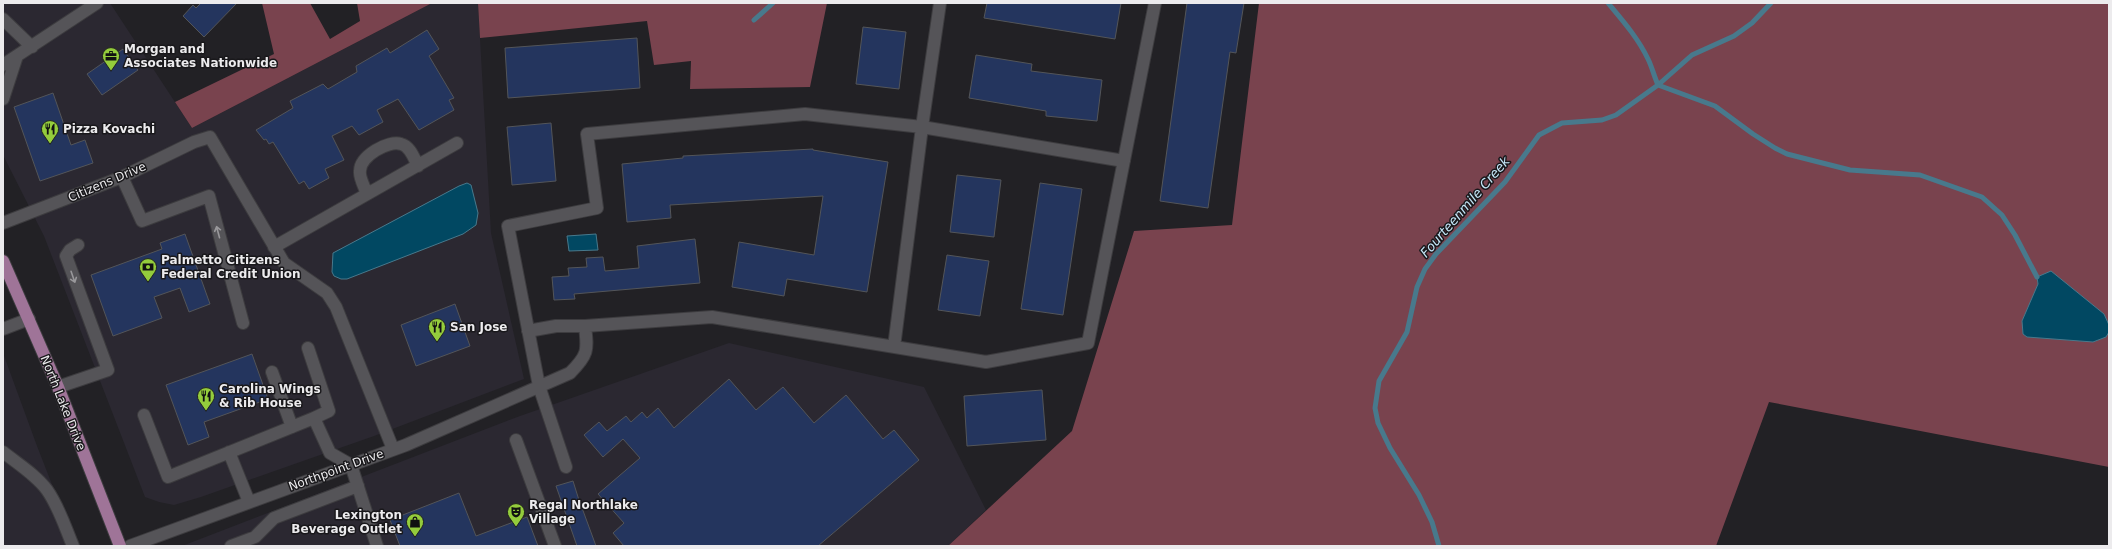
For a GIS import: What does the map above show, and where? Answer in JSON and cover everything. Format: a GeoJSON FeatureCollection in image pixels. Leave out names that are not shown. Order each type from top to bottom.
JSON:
{"type":"FeatureCollection","features":[{"type":"Feature","properties":{"kind":"main road","name":"North Lake Drive"},"geometry":{"type":"LineString","coordinates":[[3,261],[58,387],[120,546]]}},
{"type":"Feature","properties":{"kind":"street"},"geometry":{"type":"LineString","coordinates":[[3,65],[97,3]]}},
{"type":"Feature","properties":{"kind":"street"},"geometry":{"type":"LineString","coordinates":[[894,347],[922,127],[940,3]]}},
{"type":"Feature","properties":{"kind":"street"},"geometry":{"type":"LineString","coordinates":[[528,331],[556,326],[585,326],[712,316],[986,362],[1088,343],[1155,3]]}},
{"type":"Feature","properties":{"kind":"street"},"geometry":{"type":"LineString","coordinates":[[3,19],[32,47]]}},
{"type":"Feature","properties":{"kind":"street"},"geometry":{"type":"LineString","coordinates":[[3,99],[17,56]]}},
{"type":"Feature","properties":{"kind":"street"},"geometry":{"type":"LineString","coordinates":[[566,467],[539,386],[508,226],[597,208],[586,134],[805,114],[922,127],[1124,161]]}},
{"type":"Feature","properties":{"kind":"street","name":"Citizens Drive"},"geometry":{"type":"LineString","coordinates":[[3,223],[122,177],[194,142],[210,137],[274,247]]}},
{"type":"Feature","properties":{"kind":"street"},"geometry":{"type":"LineString","coordinates":[[368,194],[359,171],[365,158],[386,145],[401,144],[408,148],[418,166]]}},
{"type":"Feature","properties":{"kind":"street"},"geometry":{"type":"LineString","coordinates":[[393,450],[336,307],[327,293],[284,263],[274,247],[456,144]]}},
{"type":"Feature","properties":{"kind":"street"},"geometry":{"type":"LineString","coordinates":[[122,177],[142,221],[209,196],[243,323]]}},
{"type":"Feature","properties":{"kind":"street"},"geometry":{"type":"LineString","coordinates":[[58,387],[108,370],[66,256],[70,250],[78,244]]}},
{"type":"Feature","properties":{"kind":"street"},"geometry":{"type":"LineString","coordinates":[[3,329],[29,319]]}},
{"type":"Feature","properties":{"kind":"street","name":"Northpoint Drive"},"geometry":{"type":"LineString","coordinates":[[130,546],[393,450],[570,373],[584,359],[587,340],[585,326]]}},
{"type":"Feature","properties":{"kind":"street"},"geometry":{"type":"LineString","coordinates":[[144,416],[168,477],[314,418],[329,411],[308,348]]}},
{"type":"Feature","properties":{"kind":"street"},"geometry":{"type":"LineString","coordinates":[[272,372],[292,427]]}},
{"type":"Feature","properties":{"kind":"street"},"geometry":{"type":"LineString","coordinates":[[314,418],[330,453],[351,465],[377,546]]}},
{"type":"Feature","properties":{"kind":"street"},"geometry":{"type":"LineString","coordinates":[[516,440],[555,546]]}},
{"type":"Feature","properties":{"kind":"street"},"geometry":{"type":"LineString","coordinates":[[3,452],[36,478],[46,489],[56,504],[73,546]]}},
{"type":"Feature","properties":{"kind":"street"},"geometry":{"type":"LineString","coordinates":[[229,452],[249,502]]}},
{"type":"Feature","properties":{"kind":"street"},"geometry":{"type":"LineString","coordinates":[[231,546],[255,537],[274,518],[358,486]]}},
{"type":"Feature","properties":{"kind":"shaded area"},"geometry":{"type":"Polygon","coordinates":[[[3,3],[110,3],[192,128],[432,3],[478,3],[491,233],[524,379],[374,436],[201,497],[174,505],[145,497],[44,236],[3,155],[3,3]]]}},
{"type":"Feature","properties":{"kind":"shaded area"},"geometry":{"type":"Polygon","coordinates":[[[262,3],[310,3],[330,39],[360,21],[357,3],[432,3],[192,128],[175,102],[274,54],[262,3]]]}},
{"type":"Feature","properties":{"kind":"shaded area"},"geometry":{"type":"Polygon","coordinates":[[[478,3],[827,3],[810,87],[690,89],[691,61],[654,65],[647,21],[480,38],[478,3]]]}},
{"type":"Feature","properties":{"kind":"shaded area"},"geometry":{"type":"Polygon","coordinates":[[[1259,3],[2109,3],[2109,467],[1769,402],[1716,546],[948,546],[1072,431],[1134,231],[1232,225],[1259,3]]]}},
{"type":"Feature","properties":{"kind":"shaded area"},"geometry":{"type":"Polygon","coordinates":[[[729,343],[924,387],[986,510],[948,546],[182,546],[520,416],[729,343]]]}},
{"type":"Feature","properties":{"kind":"shaded area"},"geometry":{"type":"Polygon","coordinates":[[[3,353],[37,446],[76,546],[3,546],[3,353]]]}},
{"type":"Feature","properties":{"kind":"water"},"geometry":{"type":"Polygon","coordinates":[[[467,183],[471,185],[478,213],[476,225],[463,234],[347,279],[341,279],[334,276],[332,272],[333,253],[467,183]]]}},
{"type":"Feature","properties":{"kind":"water"},"geometry":{"type":"Polygon","coordinates":[[[596,234],[598,250],[569,251],[567,236],[596,234]]]}},
{"type":"Feature","properties":{"kind":"water"},"geometry":{"type":"Polygon","coordinates":[[[2051,271],[2104,314],[2109,325],[2109,332],[2106,337],[2093,342],[2027,337],[2023,334],[2022,321],[2038,284],[2037,277],[2051,271]]]}},
{"type":"Feature","properties":{"kind":"building"},"geometry":{"type":"Polygon","coordinates":[[[201,3],[237,3],[204,37],[183,16],[193,5],[196,8],[201,3]]]}},
{"type":"Feature","properties":{"kind":"building"},"geometry":{"type":"Polygon","coordinates":[[[987,3],[1121,3],[1115,39],[984,18],[987,3]]]}},
{"type":"Feature","properties":{"kind":"building"},"geometry":{"type":"Polygon","coordinates":[[[1187,3],[1244,3],[1236,53],[1230,52],[1208,208],[1160,201],[1187,3]]]}},
{"type":"Feature","properties":{"kind":"building"},"geometry":{"type":"Polygon","coordinates":[[[863,27],[906,32],[899,89],[856,84],[863,27]]]}},
{"type":"Feature","properties":{"kind":"building"},"geometry":{"type":"Polygon","coordinates":[[[427,30],[439,49],[429,56],[454,98],[449,100],[454,110],[419,130],[398,99],[377,110],[383,122],[359,135],[352,126],[332,136],[344,160],[325,169],[329,178],[309,189],[304,181],[299,184],[273,142],[269,144],[266,139],[264,140],[256,130],[293,108],[290,101],[323,84],[328,89],[357,72],[356,66],[387,48],[390,53],[427,30]]]}},
{"type":"Feature","properties":{"kind":"building"},"geometry":{"type":"Polygon","coordinates":[[[637,38],[640,88],[508,98],[505,48],[637,38]]]}},
{"type":"Feature","properties":{"kind":"building"},"geometry":{"type":"Polygon","coordinates":[[[123,49],[138,70],[102,95],[87,74],[123,49]]]}},
{"type":"Feature","properties":{"kind":"building"},"geometry":{"type":"Polygon","coordinates":[[[976,55],[1032,64],[1031,71],[1102,80],[1097,121],[1046,116],[1046,111],[969,98],[976,55]]]}},
{"type":"Feature","properties":{"kind":"building"},"geometry":{"type":"Polygon","coordinates":[[[53,93],[71,145],[85,140],[93,163],[40,181],[14,107],[53,93]]]}},
{"type":"Feature","properties":{"kind":"building"},"geometry":{"type":"Polygon","coordinates":[[[551,123],[556,181],[512,185],[507,127],[551,123]]]}},
{"type":"Feature","properties":{"kind":"building"},"geometry":{"type":"Polygon","coordinates":[[[813,149],[888,162],[867,292],[787,279],[784,296],[732,287],[739,242],[814,255],[823,196],[670,205],[671,218],[627,222],[622,164],[683,158],[683,156],[813,149]]]}},
{"type":"Feature","properties":{"kind":"building"},"geometry":{"type":"Polygon","coordinates":[[[957,175],[1001,180],[994,237],[950,232],[957,175]]]}},
{"type":"Feature","properties":{"kind":"building"},"geometry":{"type":"Polygon","coordinates":[[[1040,183],[1082,189],[1063,315],[1021,309],[1040,183]]]}},
{"type":"Feature","properties":{"kind":"building","name":"Palmetto Citizens Federal Credit Union"},"geometry":{"type":"Polygon","coordinates":[[[185,234],[210,304],[189,312],[180,288],[154,297],[162,318],[113,336],[91,275],[162,249],[160,243],[185,234]]]}},
{"type":"Feature","properties":{"kind":"building"},"geometry":{"type":"Polygon","coordinates":[[[695,239],[700,283],[574,294],[575,299],[554,300],[552,277],[569,276],[568,268],[587,267],[586,258],[603,257],[605,271],[639,268],[637,246],[695,239]]]}},
{"type":"Feature","properties":{"kind":"building"},"geometry":{"type":"Polygon","coordinates":[[[947,255],[989,261],[980,316],[938,310],[947,255]]]}},
{"type":"Feature","properties":{"kind":"building"},"geometry":{"type":"Polygon","coordinates":[[[455,304],[470,346],[416,366],[401,325],[455,304]]]}},
{"type":"Feature","properties":{"kind":"building","name":"Carolina Wings & Rib House"},"geometry":{"type":"Polygon","coordinates":[[[252,354],[268,399],[204,422],[209,437],[188,445],[166,385],[252,354]]]}},
{"type":"Feature","properties":{"kind":"building"},"geometry":{"type":"Polygon","coordinates":[[[729,379],[756,410],[783,387],[814,423],[846,395],[883,439],[894,430],[919,460],[818,546],[624,546],[613,533],[624,523],[598,494],[640,458],[623,439],[603,457],[584,435],[599,422],[607,431],[626,416],[631,422],[642,412],[647,418],[658,408],[674,428],[729,379]]]}},
{"type":"Feature","properties":{"kind":"building"},"geometry":{"type":"Polygon","coordinates":[[[1042,390],[1046,440],[967,446],[964,396],[1042,390]]]}},
{"type":"Feature","properties":{"kind":"building"},"geometry":{"type":"Polygon","coordinates":[[[573,481],[596,546],[577,546],[556,486],[573,481]]]}},
{"type":"Feature","properties":{"kind":"building"},"geometry":{"type":"Polygon","coordinates":[[[459,493],[476,536],[527,517],[538,546],[400,546],[390,520],[459,493]]]}},
{"type":"Feature","properties":{"kind":"waterway"},"geometry":{"type":"LineString","coordinates":[[754,20],[773,3]]}},
{"type":"Feature","properties":{"kind":"waterway"},"geometry":{"type":"LineString","coordinates":[[1608,3],[1640,44],[1658,85],[1715,106],[1753,134],[1787,154],[1850,170],[1920,175],[1982,197],[2002,215],[2015,235],[2037,277]]}},
{"type":"Feature","properties":{"kind":"waterway","name":"Fourteenmile Creek"},"geometry":{"type":"LineString","coordinates":[[1439,546],[1432,522],[1419,495],[1390,448],[1378,423],[1375,408],[1379,381],[1407,332],[1417,287],[1425,269],[1436,254],[1505,182],[1539,135],[1562,123],[1602,120],[1616,115],[1658,85],[1692,55],[1734,36],[1752,23],[1771,3]]}},
{"type":"Feature","properties":{"kind":"place","name":"Morgan and Associates Nationwide"},"geometry":{"type":"Point","coordinates":[111,71]}},
{"type":"Feature","properties":{"kind":"place","name":"Pizza Kovachi"},"geometry":{"type":"Point","coordinates":[50,144]}},
{"type":"Feature","properties":{"kind":"place","name":"Palmetto Citizens Federal Credit Union"},"geometry":{"type":"Point","coordinates":[148,282]}},
{"type":"Feature","properties":{"kind":"place","name":"San Jose"},"geometry":{"type":"Point","coordinates":[437,342]}},
{"type":"Feature","properties":{"kind":"place","name":"Carolina Wings & Rib House"},"geometry":{"type":"Point","coordinates":[206,411]}},
{"type":"Feature","properties":{"kind":"place","name":"Regal Northlake Village"},"geometry":{"type":"Point","coordinates":[516,527]}},
{"type":"Feature","properties":{"kind":"place","name":"Lexington Beverage Outlet"},"geometry":{"type":"Point","coordinates":[415,537]}}]}
